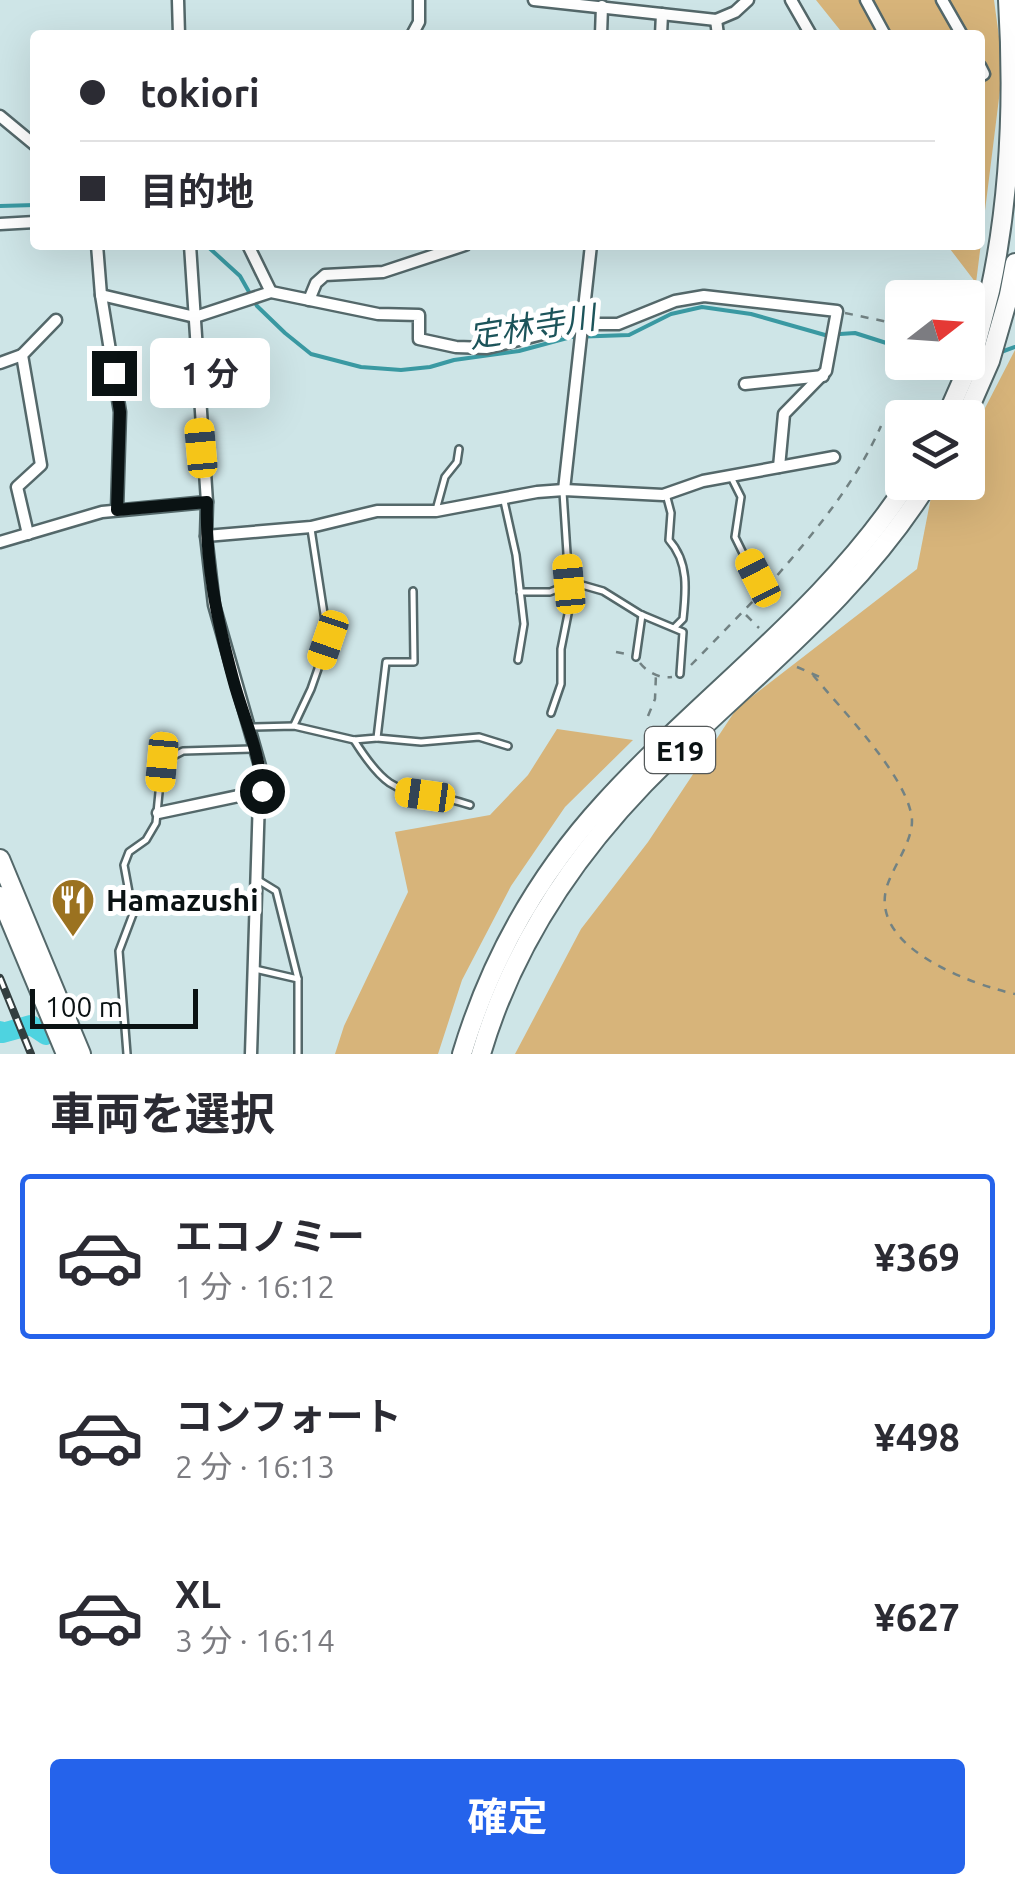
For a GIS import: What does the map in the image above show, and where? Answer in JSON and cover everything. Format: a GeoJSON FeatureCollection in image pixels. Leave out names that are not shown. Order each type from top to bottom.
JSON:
{"type":"FeatureCollection","features":[{"type":"Feature","properties":{"kind":"highway"},"geometry":{"type":"LineString","coordinates":[[964,400],[990,361],[999,293],[1012,103],[1008,0]]}},
{"type":"Feature","properties":{"kind":"highway"},"geometry":{"type":"LineString","coordinates":[[999,293],[1015,263]]}},
{"type":"Feature","properties":{"kind":"highway","name":"E19"},"geometry":{"type":"LineString","coordinates":[[462,1054],[502,953],[546,876],[575,838],[662,742],[815,599],[876,530],[896,500]]}},
{"type":"Feature","properties":{"kind":"highway","name":"E19"},"geometry":{"type":"LineString","coordinates":[[481,1054],[518,960],[560,886],[587,849],[644,785],[850,588],[889,542],[917,500]]}},
{"type":"Feature","properties":{"kind":"highway"},"geometry":{"type":"LineString","coordinates":[[0,858],[81,1054]]}},
{"type":"Feature","properties":{"kind":"highway"},"geometry":{"type":"LineString","coordinates":[[0,896],[66,1054]]}},
{"type":"Feature","properties":{"kind":"street"},"geometry":{"type":"LineString","coordinates":[[178,0],[179,30]]}},
{"type":"Feature","properties":{"kind":"street"},"geometry":{"type":"LineString","coordinates":[[415,30],[419,22],[419,0]]}},
{"type":"Feature","properties":{"kind":"street"},"geometry":{"type":"LineString","coordinates":[[534,0],[716,20],[748,0]]}},
{"type":"Feature","properties":{"kind":"street"},"geometry":{"type":"LineString","coordinates":[[791,0],[807,30]]}},
{"type":"Feature","properties":{"kind":"street"},"geometry":{"type":"LineString","coordinates":[[866,0],[878,30]]}},
{"type":"Feature","properties":{"kind":"street"},"geometry":{"type":"LineString","coordinates":[[942,0],[959,30]]}},
{"type":"Feature","properties":{"kind":"street"},"geometry":{"type":"LineString","coordinates":[[602,6],[602,30]]}},
{"type":"Feature","properties":{"kind":"street"},"geometry":{"type":"LineString","coordinates":[[661,30],[662,14]]}},
{"type":"Feature","properties":{"kind":"street"},"geometry":{"type":"LineString","coordinates":[[716,20],[717,30]]}},
{"type":"Feature","properties":{"kind":"street"},"geometry":{"type":"LineString","coordinates":[[0,116],[30,142]]}},
{"type":"Feature","properties":{"kind":"street"},"geometry":{"type":"LineString","coordinates":[[0,224],[30,222]]}},
{"type":"Feature","properties":{"kind":"street"},"geometry":{"type":"LineString","coordinates":[[96,250],[120,412],[117,510]]}},
{"type":"Feature","properties":{"kind":"street"},"geometry":{"type":"LineString","coordinates":[[190,250],[206,536],[214,605],[260,766],[262,791],[251,1054]]}},
{"type":"Feature","properties":{"kind":"street"},"geometry":{"type":"LineString","coordinates":[[250,250],[270,292]]}},
{"type":"Feature","properties":{"kind":"street"},"geometry":{"type":"LineString","coordinates":[[308,300],[324,275],[382,272],[450,250]]}},
{"type":"Feature","properties":{"kind":"street"},"geometry":{"type":"LineString","coordinates":[[564,491],[590,250]]}},
{"type":"Feature","properties":{"kind":"street"},"geometry":{"type":"LineString","coordinates":[[101,296],[195,316],[270,292],[378,314],[419,315],[420,339],[456,348],[487,348],[582,324],[618,324],[675,301],[704,296],[837,311],[823,376],[784,414],[779,467]]}},
{"type":"Feature","properties":{"kind":"street"},"geometry":{"type":"LineString","coordinates":[[0,363],[22,354],[56,320]]}},
{"type":"Feature","properties":{"kind":"street"},"geometry":{"type":"LineString","coordinates":[[22,354],[41,465],[17,487],[28,534]]}},
{"type":"Feature","properties":{"kind":"street"},"geometry":{"type":"LineString","coordinates":[[745,384],[823,376]]}},
{"type":"Feature","properties":{"kind":"street"},"geometry":{"type":"LineString","coordinates":[[206,536],[311,526],[377,511],[436,511],[503,497],[564,491],[666,494],[703,481],[834,457]]}},
{"type":"Feature","properties":{"kind":"street"},"geometry":{"type":"LineString","coordinates":[[0,542],[117,510],[207,502]]}},
{"type":"Feature","properties":{"kind":"street"},"geometry":{"type":"LineString","coordinates":[[158,813],[262,791]]}},
{"type":"Feature","properties":{"kind":"lane"},"geometry":{"type":"LineString","coordinates":[[436,511],[444,476],[457,462],[459,449]]}},
{"type":"Feature","properties":{"kind":"lane"},"geometry":{"type":"LineString","coordinates":[[731,477],[741,496],[735,534],[762,592]]}},
{"type":"Feature","properties":{"kind":"lane"},"geometry":{"type":"LineString","coordinates":[[552,712],[562,684],[561,649],[572,584],[564,491]]}},
{"type":"Feature","properties":{"kind":"lane"},"geometry":{"type":"LineString","coordinates":[[666,494],[671,513],[670,540],[678,550],[685,576],[683,620],[672,628]]}},
{"type":"Feature","properties":{"kind":"lane"},"geometry":{"type":"LineString","coordinates":[[503,497],[524,624],[518,660]]}},
{"type":"Feature","properties":{"kind":"lane"},"geometry":{"type":"LineString","coordinates":[[294,726],[312,689],[328,640],[311,526]]}},
{"type":"Feature","properties":{"kind":"lane"},"geometry":{"type":"LineString","coordinates":[[520,592],[550,592],[572,584],[603,591],[642,615],[684,632],[680,674]]}},
{"type":"Feature","properties":{"kind":"lane"},"geometry":{"type":"LineString","coordinates":[[377,738],[386,662],[414,662],[413,591]]}},
{"type":"Feature","properties":{"kind":"lane"},"geometry":{"type":"LineString","coordinates":[[636,656],[642,615]]}},
{"type":"Feature","properties":{"kind":"lane"},"geometry":{"type":"LineString","coordinates":[[248,728],[294,726],[354,740],[421,742],[479,737],[508,746]]}},
{"type":"Feature","properties":{"kind":"lane"},"geometry":{"type":"LineString","coordinates":[[354,740],[374,773],[388,784],[403,792],[470,805]]}},
{"type":"Feature","properties":{"kind":"lane"},"geometry":{"type":"LineString","coordinates":[[127,1054],[119,951],[133,914],[124,866],[130,852],[146,840],[158,813],[162,762],[182,751],[255,748]]}},
{"type":"Feature","properties":{"kind":"lane"},"geometry":{"type":"LineString","coordinates":[[258,880],[276,891],[298,978],[298,1054]]}},
{"type":"Feature","properties":{"kind":"lane"},"geometry":{"type":"LineString","coordinates":[[255,970],[298,978]]}},
{"type":"Feature","properties":{"kind":"path"},"geometry":{"type":"LineString","coordinates":[[837,311],[885,321]]}},
{"type":"Feature","properties":{"kind":"path"},"geometry":{"type":"LineString","coordinates":[[744,613],[758,628]]}},
{"type":"Feature","properties":{"kind":"path"},"geometry":{"type":"LineString","coordinates":[[797,667],[822,678]]}},
{"type":"Feature","properties":{"kind":"path"},"geometry":{"type":"LineString","coordinates":[[648,716],[655,700],[656,674]]}},
{"type":"Feature","properties":{"kind":"path"},"geometry":{"type":"LineString","coordinates":[[813,675],[898,782],[911,810],[910,832],[886,888],[885,902],[896,934],[915,953],[992,989],[1015,994]]}},
{"type":"Feature","properties":{"kind":"shaded area"},"geometry":{"type":"Polygon","coordinates":[[[816,0],[994,0],[1003,66],[985,211],[985,30],[840,30],[816,0]]]}},
{"type":"Feature","properties":{"kind":"shaded area"},"geometry":{"type":"Polygon","coordinates":[[[951,250],[980,250],[976,280],[974,280],[951,250]]]}},
{"type":"Feature","properties":{"kind":"shaded area"},"geometry":{"type":"Polygon","coordinates":[[[1015,350],[1015,1054],[515,1054],[581,929],[648,842],[737,708],[917,569],[930,500],[985,500],[985,408],[1015,350]]]}},
{"type":"Feature","properties":{"kind":"shaded area"},"geometry":{"type":"Polygon","coordinates":[[[557,729],[633,740],[565,807],[511,886],[462,980],[438,1054],[335,1054],[344,1026],[408,892],[395,832],[490,815],[528,775],[557,729]]]}},
{"type":"Feature","properties":{"kind":"waterway","name":"定林寺川"},"geometry":{"type":"LineString","coordinates":[[0,206],[30,205]]}},
{"type":"Feature","properties":{"kind":"waterway","name":"定林寺川"},"geometry":{"type":"LineString","coordinates":[[211,250],[240,276],[257,306],[311,354],[361,367],[430,367],[571,337],[629,335],[671,314],[702,307],[751,314],[825,335],[855,333],[885,343]]}},
{"type":"Feature","properties":{"kind":"waterway","name":"定林寺川"},"geometry":{"type":"LineString","coordinates":[[1001,352],[1015,347]]}},
{"type":"Feature","properties":{"kind":"waterway"},"geometry":{"type":"LineString","coordinates":[[0,1031],[31,1025],[46,1035]]}},
{"type":"Feature","properties":{"kind":"railway"},"geometry":{"type":"LineString","coordinates":[[0,978],[31,1054]]}},
{"type":"Feature","properties":{"kind":"place","name":"Hamazushi"},"geometry":{"type":"Point","coordinates":[73,938]}},
{"type":"Feature","properties":{"kind":"route"},"geometry":{"type":"LineString","coordinates":[[114,373],[120,412],[117,510],[207,502],[206,536],[214,605],[260,766],[262,791]]}}]}
